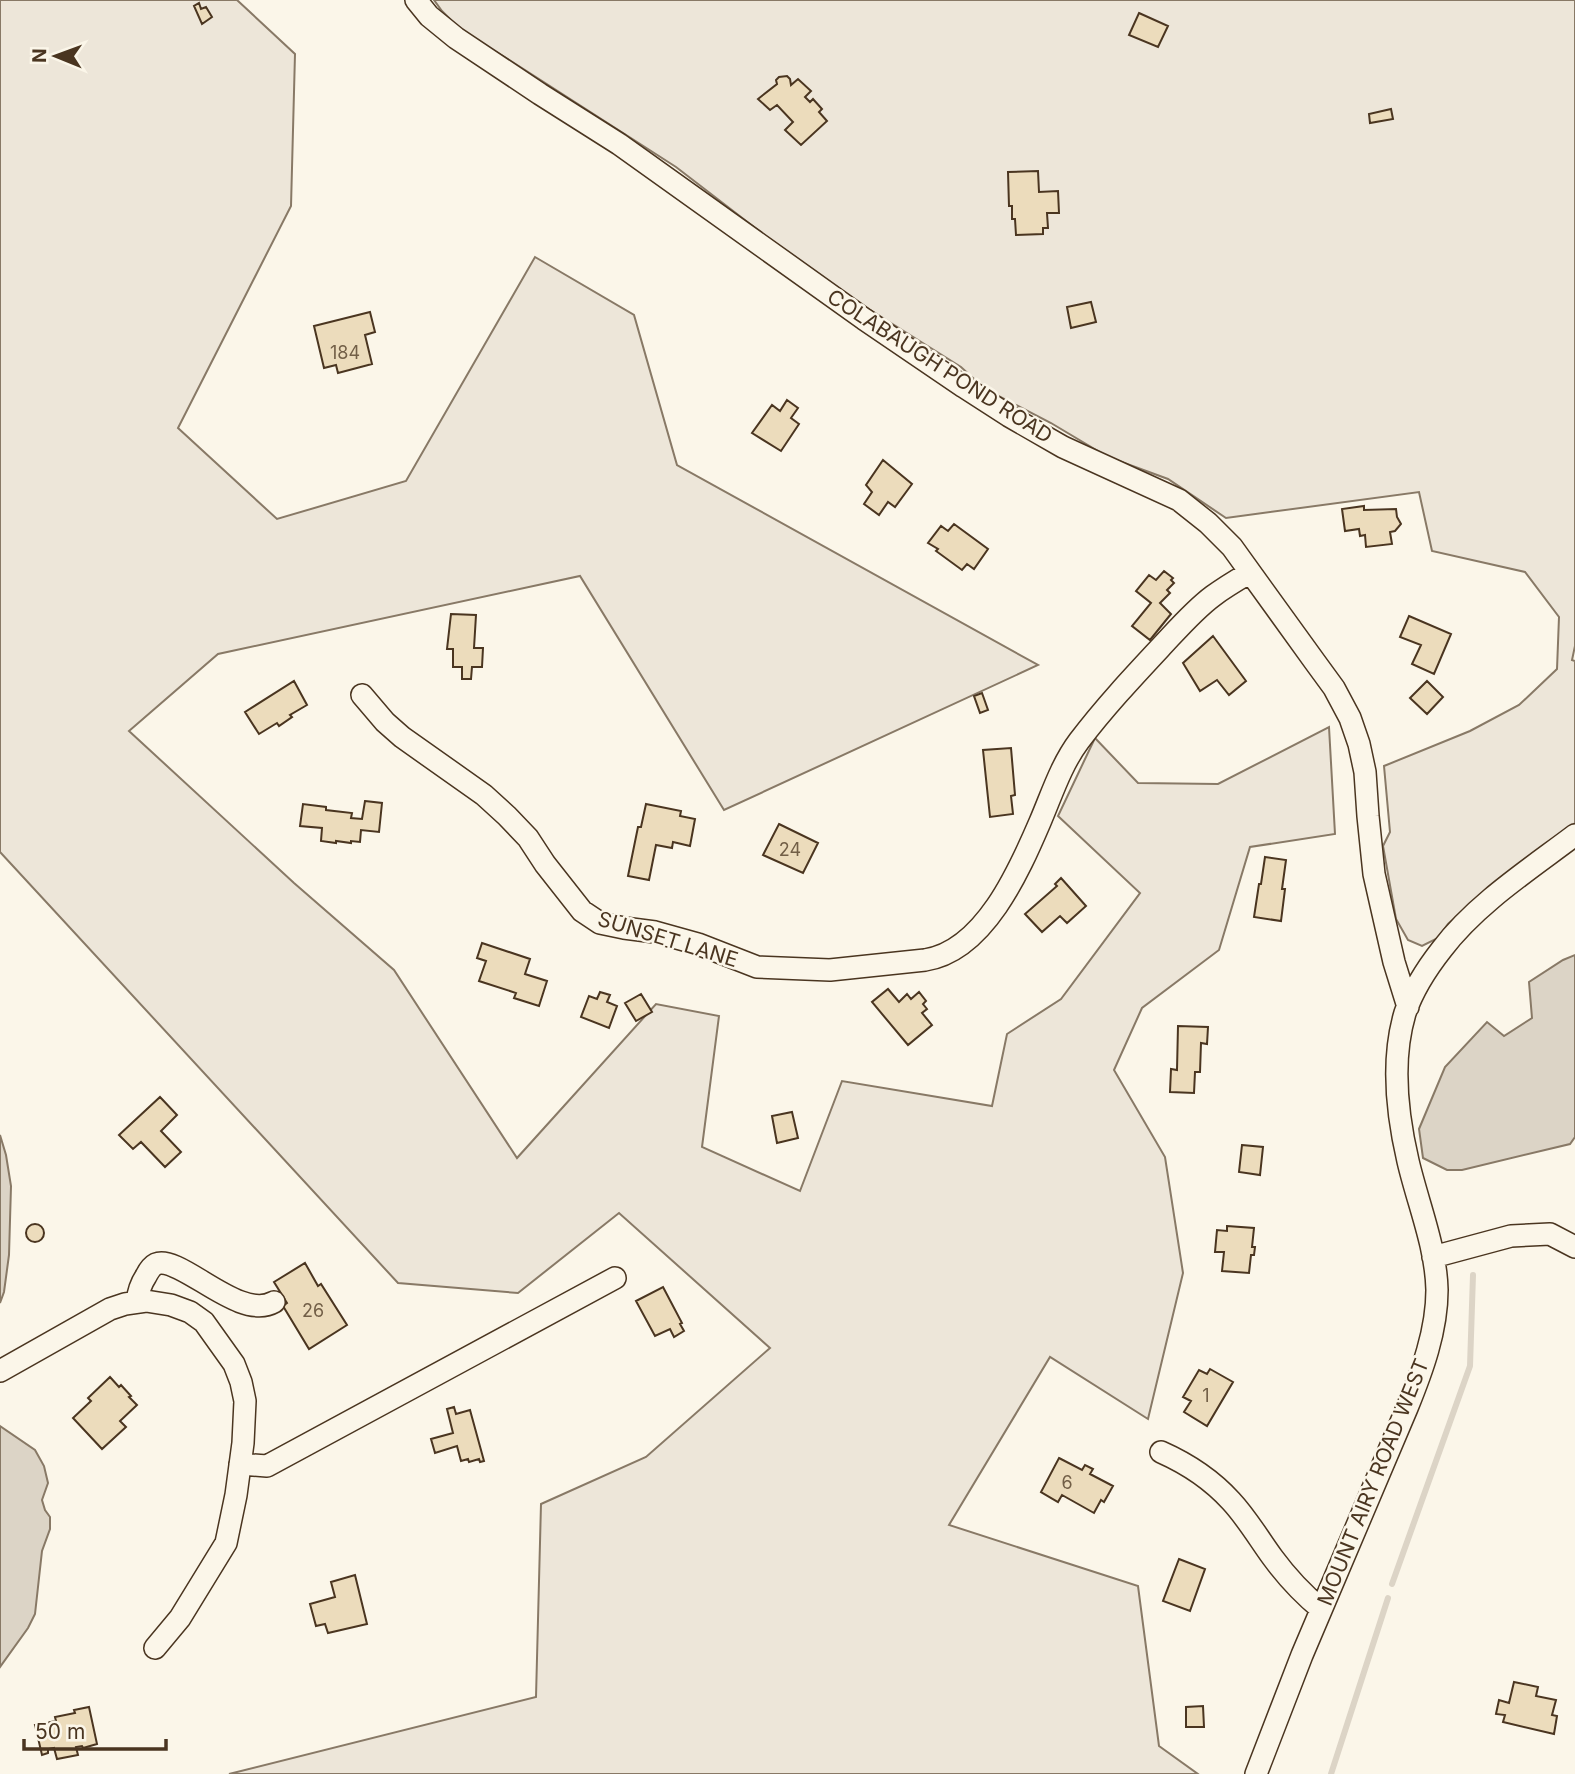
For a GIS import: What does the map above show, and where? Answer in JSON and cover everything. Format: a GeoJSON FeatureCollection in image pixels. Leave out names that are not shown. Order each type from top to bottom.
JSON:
{"type":"FeatureCollection","features":[{"type":"Feature","properties":{"kind":"street","name":"COLABAUGH POND ROAD"},"geometry":{"type":"LineString","coordinates":[[416,0],[429,16],[456,38],[620,144],[964,387],[1063,447],[1179,500],[1232,547],[1328,680],[1350,718],[1365,772],[1374,874],[1394,962],[1408,1007]]}},
{"type":"Feature","properties":{"kind":"street","name":"SUNSET LANE"},"geometry":{"type":"LineString","coordinates":[[362,695],[384,722],[484,795],[507,816],[528,838],[582,911],[600,923],[655,932],[698,944],[757,967],[830,970],[925,960],[938,958],[965,942],[997,905],[1014,876],[1067,759],[1079,741],[1177,631],[1212,597],[1249,573]]}},
{"type":"Feature","properties":{"kind":"street","name":"MOUNT AIRY ROAD WEST"},"geometry":{"type":"LineString","coordinates":[[1256,1774],[1321,1609],[1423,1367],[1434,1321],[1436,1306],[1433,1257],[1408,1161],[1399,1110],[1398,1059],[1402,1026],[1408,1007],[1430,965],[1457,931],[1493,898],[1575,835]]}},
{"type":"Feature","properties":{"kind":"street"},"geometry":{"type":"LineString","coordinates":[[1433,1257],[1511,1236],[1550,1234],[1575,1247]]}},
{"type":"Feature","properties":{"kind":"street"},"geometry":{"type":"LineString","coordinates":[[137,1302],[140,1286],[146,1275],[154,1265],[160,1263],[185,1271],[230,1297],[258,1306],[274,1302]]}},
{"type":"Feature","properties":{"kind":"street"},"geometry":{"type":"LineString","coordinates":[[240,1464],[267,1466],[615,1278]]}},
{"type":"Feature","properties":{"kind":"street"},"geometry":{"type":"LineString","coordinates":[[0,1371],[110,1309],[146,1301],[171,1305],[190,1312],[204,1322],[234,1364],[245,1401],[243,1443],[226,1543],[180,1618],[155,1648]]}},
{"type":"Feature","properties":{"kind":"street"},"geometry":{"type":"LineString","coordinates":[[1161,1452],[1187,1464],[1232,1501],[1299,1590],[1321,1609]]}},
{"type":"Feature","properties":{"kind":"shaded area"},"geometry":{"type":"Polygon","coordinates":[[[0,0],[237,0],[295,54],[291,206],[178,428],[277,519],[406,481],[535,257],[634,315],[677,465],[1038,665],[724,810],[580,576],[218,654],[129,731],[294,883],[394,970],[517,1158],[656,1004],[719,1016],[702,1147],[800,1191],[842,1081],[992,1106],[1007,1034],[1061,999],[1140,893],[1058,816],[1095,738],[1138,783],[1218,784],[1329,727],[1335,834],[1250,847],[1219,950],[1142,1008],[1114,1070],[1165,1157],[1183,1273],[1148,1419],[1050,1357],[949,1525],[1138,1586],[1159,1746],[1198,1774],[229,1774],[536,1697],[541,1504],[646,1457],[770,1348],[619,1213],[518,1293],[398,1283],[0,852],[0,0]]]}},
{"type":"Feature","properties":{"kind":"shaded area"},"geometry":{"type":"Polygon","coordinates":[[[434,0],[1575,0],[1575,646],[1572,660],[1575,661],[1575,823],[1484,892],[1448,924],[1438,938],[1422,946],[1408,940],[1396,919],[1383,846],[1390,832],[1384,766],[1470,731],[1519,705],[1557,669],[1559,617],[1525,572],[1432,551],[1419,492],[1226,518],[1168,479],[1108,457],[1051,423],[985,389],[961,367],[824,281],[676,167],[464,33],[434,0]]]}},
{"type":"Feature","properties":{"kind":"shaded area"},"geometry":{"type":"Polygon","coordinates":[[[1575,955],[1575,1137],[1570,1144],[1462,1170],[1447,1170],[1423,1158],[1419,1129],[1445,1067],[1487,1022],[1504,1036],[1532,1018],[1529,982],[1575,955]]]}},
{"type":"Feature","properties":{"kind":"shaded area"},"geometry":{"type":"Polygon","coordinates":[[[0,1135],[11,1186],[9,1255],[0,1303],[0,1135]]]}},
{"type":"Feature","properties":{"kind":"shaded area"},"geometry":{"type":"Polygon","coordinates":[[[0,1426],[35,1450],[44,1466],[48,1483],[42,1500],[50,1517],[50,1529],[42,1551],[35,1614],[0,1667],[0,1426]]]}},
{"type":"Feature","properties":{"kind":"building"},"geometry":{"type":"Polygon","coordinates":[[[199,3],[201,9],[206,7],[212,17],[202,24],[194,6],[199,3]]]}},
{"type":"Feature","properties":{"kind":"building"},"geometry":{"type":"Polygon","coordinates":[[[1139,13],[1168,26],[1158,47],[1129,35],[1139,13]]]}},
{"type":"Feature","properties":{"kind":"building"},"geometry":{"type":"Polygon","coordinates":[[[787,76],[791,85],[798,79],[811,91],[805,97],[810,102],[813,99],[822,109],[819,112],[827,121],[801,145],[785,130],[793,122],[777,105],[770,110],[758,99],[777,84],[779,77],[787,76]]]}},
{"type":"Feature","properties":{"kind":"building"},"geometry":{"type":"Polygon","coordinates":[[[1391,109],[1393,119],[1370,123],[1369,114],[1391,109]]]}},
{"type":"Feature","properties":{"kind":"building"},"geometry":{"type":"Polygon","coordinates":[[[1038,171],[1039,192],[1058,191],[1059,213],[1047,213],[1048,228],[1043,228],[1043,234],[1016,235],[1012,206],[1009,206],[1008,172],[1038,171]]]}},
{"type":"Feature","properties":{"kind":"building"},"geometry":{"type":"Polygon","coordinates":[[[1091,302],[1096,322],[1071,328],[1067,307],[1091,302]]]}},
{"type":"Feature","properties":{"kind":"building"},"geometry":{"type":"Polygon","coordinates":[[[370,312],[375,332],[365,335],[372,364],[338,373],[336,365],[324,368],[314,326],[370,312]]]}},
{"type":"Feature","properties":{"kind":"building"},"geometry":{"type":"Polygon","coordinates":[[[787,400],[798,408],[791,418],[799,424],[781,451],[752,433],[772,405],[780,411],[787,400]]]}},
{"type":"Feature","properties":{"kind":"building"},"geometry":{"type":"Polygon","coordinates":[[[883,460],[912,484],[895,507],[888,502],[879,515],[864,504],[872,492],[866,485],[883,460]]]}},
{"type":"Feature","properties":{"kind":"building"},"geometry":{"type":"Polygon","coordinates":[[[1364,506],[1364,510],[1396,509],[1401,524],[1395,531],[1390,532],[1392,544],[1366,547],[1365,535],[1360,536],[1359,529],[1345,531],[1342,509],[1364,506]]]}},
{"type":"Feature","properties":{"kind":"building"},"geometry":{"type":"Polygon","coordinates":[[[954,524],[988,549],[974,569],[967,564],[962,570],[928,543],[941,526],[948,531],[954,524]]]}},
{"type":"Feature","properties":{"kind":"building"},"geometry":{"type":"Polygon","coordinates":[[[1164,571],[1173,578],[1171,580],[1174,583],[1167,590],[1170,593],[1160,603],[1171,614],[1150,640],[1132,626],[1151,603],[1136,591],[1149,575],[1156,580],[1164,571]]]}},
{"type":"Feature","properties":{"kind":"building"},"geometry":{"type":"Polygon","coordinates":[[[451,614],[476,615],[474,648],[483,648],[482,667],[472,667],[471,679],[462,679],[462,667],[453,667],[453,649],[447,649],[451,614]]]}},
{"type":"Feature","properties":{"kind":"building"},"geometry":{"type":"Polygon","coordinates":[[[1409,616],[1451,634],[1434,674],[1412,664],[1421,645],[1400,637],[1409,616]]]}},
{"type":"Feature","properties":{"kind":"building"},"geometry":{"type":"Polygon","coordinates":[[[1213,636],[1246,681],[1229,695],[1217,680],[1200,691],[1183,663],[1213,636]]]}},
{"type":"Feature","properties":{"kind":"building"},"geometry":{"type":"Polygon","coordinates":[[[294,681],[307,705],[290,715],[292,717],[279,726],[277,723],[259,734],[245,712],[294,681]]]}},
{"type":"Feature","properties":{"kind":"building"},"geometry":{"type":"Polygon","coordinates":[[[1427,681],[1443,697],[1427,714],[1410,698],[1427,681]]]}},
{"type":"Feature","properties":{"kind":"building"},"geometry":{"type":"Polygon","coordinates":[[[982,693],[988,710],[980,713],[974,696],[982,693]]]}},
{"type":"Feature","properties":{"kind":"building"},"geometry":{"type":"Polygon","coordinates":[[[1011,748],[1015,795],[1011,796],[1013,814],[990,817],[983,750],[1011,748]]]}},
{"type":"Feature","properties":{"kind":"building"},"geometry":{"type":"Polygon","coordinates":[[[365,801],[382,803],[379,832],[361,830],[360,842],[321,841],[322,828],[300,826],[303,804],[352,813],[351,818],[362,819],[365,801]]]}},
{"type":"Feature","properties":{"kind":"building"},"geometry":{"type":"Polygon","coordinates":[[[646,804],[681,811],[680,816],[695,819],[690,846],[673,842],[672,848],[656,845],[649,880],[628,876],[638,827],[641,827],[646,804]]]}},
{"type":"Feature","properties":{"kind":"building"},"geometry":{"type":"Polygon","coordinates":[[[779,824],[818,843],[803,873],[763,855],[779,824]]]}},
{"type":"Feature","properties":{"kind":"building"},"geometry":{"type":"Polygon","coordinates":[[[1265,857],[1286,860],[1281,921],[1254,917],[1265,857]]]}},
{"type":"Feature","properties":{"kind":"building"},"geometry":{"type":"Polygon","coordinates":[[[1061,878],[1086,906],[1067,923],[1060,916],[1042,932],[1025,914],[1057,886],[1055,884],[1061,878]]]}},
{"type":"Feature","properties":{"kind":"building"},"geometry":{"type":"Polygon","coordinates":[[[482,943],[530,959],[525,974],[547,981],[539,1006],[514,998],[516,993],[479,981],[486,961],[477,958],[482,943]]]}},
{"type":"Feature","properties":{"kind":"building"},"geometry":{"type":"Polygon","coordinates":[[[888,989],[899,1002],[907,994],[911,999],[919,992],[926,1001],[923,1004],[927,1009],[922,1013],[932,1025],[908,1045],[872,1002],[888,989]]]}},
{"type":"Feature","properties":{"kind":"building"},"geometry":{"type":"Polygon","coordinates":[[[600,992],[610,995],[607,1002],[617,1006],[609,1028],[581,1017],[589,996],[597,999],[600,992]]]}},
{"type":"Feature","properties":{"kind":"building"},"geometry":{"type":"Polygon","coordinates":[[[641,994],[652,1012],[636,1021],[625,1003],[641,994]]]}},
{"type":"Feature","properties":{"kind":"building"},"geometry":{"type":"Polygon","coordinates":[[[1178,1026],[1208,1027],[1207,1044],[1201,1043],[1200,1072],[1195,1072],[1194,1093],[1170,1092],[1171,1069],[1177,1070],[1178,1026]]]}},
{"type":"Feature","properties":{"kind":"building"},"geometry":{"type":"Polygon","coordinates":[[[160,1097],[177,1115],[161,1131],[181,1152],[165,1167],[141,1142],[133,1149],[119,1135],[160,1097]]]}},
{"type":"Feature","properties":{"kind":"building"},"geometry":{"type":"Polygon","coordinates":[[[792,1112],[798,1138],[777,1143],[772,1116],[792,1112]]]}},
{"type":"Feature","properties":{"kind":"building"},"geometry":{"type":"Polygon","coordinates":[[[1242,1145],[1263,1147],[1260,1175],[1239,1172],[1242,1145]]]}},
{"type":"Feature","properties":{"kind":"building"},"geometry":{"type":"Polygon","coordinates":[[[35,1224],[41,1227],[44,1233],[41,1239],[35,1242],[29,1239],[26,1233],[29,1227],[35,1224]]]}},
{"type":"Feature","properties":{"kind":"building"},"geometry":{"type":"Polygon","coordinates":[[[1227,1226],[1254,1228],[1252,1247],[1255,1247],[1249,1273],[1222,1271],[1224,1252],[1215,1252],[1217,1230],[1227,1231],[1227,1226]]]}},
{"type":"Feature","properties":{"kind":"building"},"geometry":{"type":"Polygon","coordinates":[[[305,1263],[318,1286],[321,1284],[347,1325],[309,1349],[283,1306],[287,1303],[274,1282],[305,1263]]]}},
{"type":"Feature","properties":{"kind":"building"},"geometry":{"type":"Polygon","coordinates":[[[663,1287],[684,1331],[674,1337],[670,1329],[655,1336],[636,1301],[663,1287]]]}},
{"type":"Feature","properties":{"kind":"building"},"geometry":{"type":"Polygon","coordinates":[[[1210,1369],[1233,1382],[1207,1426],[1184,1412],[1191,1401],[1183,1397],[1199,1370],[1207,1374],[1210,1369]]]}},
{"type":"Feature","properties":{"kind":"building"},"geometry":{"type":"Polygon","coordinates":[[[110,1377],[119,1387],[121,1385],[137,1405],[120,1421],[126,1427],[102,1449],[73,1418],[91,1401],[88,1398],[110,1377]]]}},
{"type":"Feature","properties":{"kind":"building"},"geometry":{"type":"Polygon","coordinates":[[[454,1407],[456,1414],[470,1410],[484,1461],[461,1461],[457,1446],[435,1453],[431,1439],[453,1433],[447,1409],[454,1407]]]}},
{"type":"Feature","properties":{"kind":"building"},"geometry":{"type":"Polygon","coordinates":[[[1059,1458],[1082,1470],[1085,1465],[1093,1469],[1090,1474],[1113,1486],[1094,1513],[1062,1495],[1058,1502],[1041,1492],[1059,1458]]]}},
{"type":"Feature","properties":{"kind":"building"},"geometry":{"type":"Polygon","coordinates":[[[1179,1559],[1205,1569],[1190,1611],[1163,1601],[1179,1559]]]}},
{"type":"Feature","properties":{"kind":"building"},"geometry":{"type":"Polygon","coordinates":[[[355,1575],[367,1624],[328,1633],[325,1624],[316,1626],[310,1604],[335,1597],[331,1582],[355,1575]]]}},
{"type":"Feature","properties":{"kind":"building"},"geometry":{"type":"Polygon","coordinates":[[[1514,1682],[1538,1687],[1536,1696],[1556,1700],[1552,1715],[1557,1716],[1554,1734],[1503,1722],[1505,1715],[1496,1714],[1499,1700],[1509,1703],[1514,1682]]]}},
{"type":"Feature","properties":{"kind":"building"},"geometry":{"type":"Polygon","coordinates":[[[1203,1706],[1204,1727],[1186,1727],[1186,1707],[1203,1706]]]}},
{"type":"Feature","properties":{"kind":"building"},"geometry":{"type":"Polygon","coordinates":[[[89,1707],[97,1744],[76,1747],[78,1755],[57,1759],[54,1748],[48,1749],[48,1753],[42,1755],[35,1725],[56,1721],[55,1717],[89,1707]]]}},
{"type":"Feature","properties":{"kind":"waterway"},"geometry":{"type":"LineString","coordinates":[[1392,1584],[1470,1366],[1473,1275]]}},
{"type":"Feature","properties":{"kind":"waterway"},"geometry":{"type":"LineString","coordinates":[[1331,1774],[1388,1598]]}}]}
